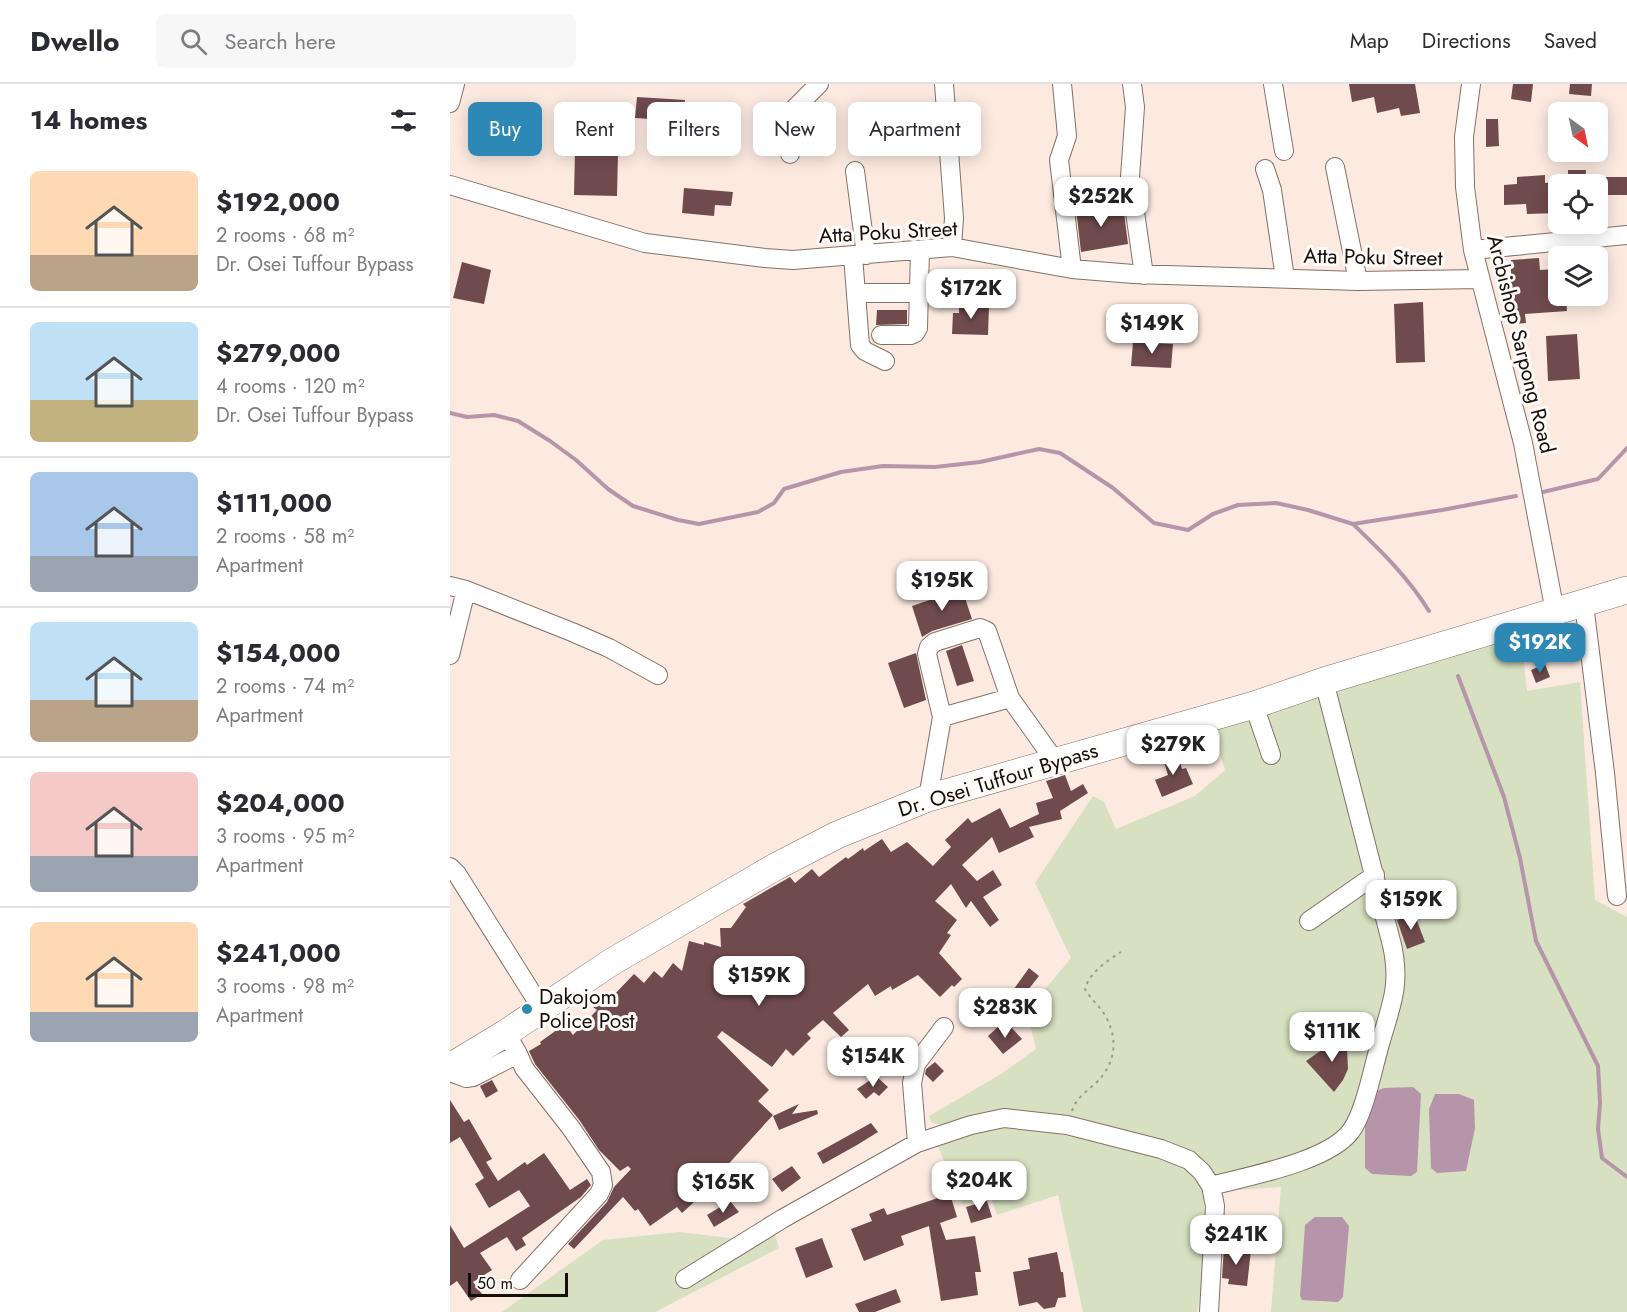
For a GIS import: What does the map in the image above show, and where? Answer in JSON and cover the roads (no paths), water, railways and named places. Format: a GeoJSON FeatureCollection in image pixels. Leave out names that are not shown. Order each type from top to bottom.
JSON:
{"type":"FeatureCollection","features":[{"type":"Feature","properties":{"kind":"highway","name":"Dr. Osei Tuffour Bypass"},"geometry":{"type":"LineString","coordinates":[[450,1067],[512,1043],[542,1009],[610,963],[776,867],[837,835],[928,798],[1254,705],[1324,681],[1627,590]]}},
{"type":"Feature","properties":{"kind":"street"},"geometry":{"type":"LineString","coordinates":[[450,103],[455,84]]}},
{"type":"Feature","properties":{"kind":"street"},"geometry":{"type":"LineString","coordinates":[[801,102],[819,84]]}},
{"type":"Feature","properties":{"kind":"street"},"geometry":{"type":"LineString","coordinates":[[944,84],[953,195],[952,247]]}},
{"type":"Feature","properties":{"kind":"street"},"geometry":{"type":"LineString","coordinates":[[1062,84],[1067,136],[1059,160],[1072,269]]}},
{"type":"Feature","properties":{"kind":"street"},"geometry":{"type":"LineString","coordinates":[[1132,84],[1135,107],[1130,177],[1144,275]]}},
{"type":"Feature","properties":{"kind":"street"},"geometry":{"type":"LineString","coordinates":[[1273,84],[1284,151]]}},
{"type":"Feature","properties":{"kind":"street","name":"Arcbishop Sarpong Road"},"geometry":{"type":"LineString","coordinates":[[1471,84],[1464,137],[1465,187],[1473,249],[1523,443],[1555,612]]}},
{"type":"Feature","properties":{"kind":"street"},"geometry":{"type":"LineString","coordinates":[[1335,167],[1358,281]]}},
{"type":"Feature","properties":{"kind":"street"},"geometry":{"type":"LineString","coordinates":[[1265,169],[1272,190],[1286,278]]}},
{"type":"Feature","properties":{"kind":"street"},"geometry":{"type":"LineString","coordinates":[[855,171],[860,255],[856,292],[860,345],[865,351],[885,361]]}},
{"type":"Feature","properties":{"kind":"street","name":"Atta Poku Street"},"geometry":{"type":"LineString","coordinates":[[450,185],[645,243],[784,259],[952,247],[1072,269],[1144,275],[1358,281],[1480,279]]}},
{"type":"Feature","properties":{"kind":"street"},"geometry":{"type":"LineString","coordinates":[[1473,249],[1627,236]]}},
{"type":"Feature","properties":{"kind":"street"},"geometry":{"type":"LineString","coordinates":[[881,335],[900,336],[915,333],[918,328],[920,250]]}},
{"type":"Feature","properties":{"kind":"street"},"geometry":{"type":"LineString","coordinates":[[856,292],[918,292]]}},
{"type":"Feature","properties":{"kind":"street"},"geometry":{"type":"LineString","coordinates":[[450,655],[458,588],[609,648],[658,675]]}},
{"type":"Feature","properties":{"kind":"street"},"geometry":{"type":"LineString","coordinates":[[1584,604],[1605,773],[1617,896]]}},
{"type":"Feature","properties":{"kind":"street"},"geometry":{"type":"LineString","coordinates":[[928,798],[942,717],[927,654],[935,642],[981,628],[987,631],[1010,698],[1055,761]]}},
{"type":"Feature","properties":{"kind":"street"},"geometry":{"type":"LineString","coordinates":[[1211,1186],[1317,1155],[1344,1139],[1352,1130],[1363,1101],[1397,985],[1396,963],[1324,681]]}},
{"type":"Feature","properties":{"kind":"street"},"geometry":{"type":"LineString","coordinates":[[942,717],[1010,698]]}},
{"type":"Feature","properties":{"kind":"street"},"geometry":{"type":"LineString","coordinates":[[1254,705],[1271,755]]}},
{"type":"Feature","properties":{"kind":"street"},"geometry":{"type":"LineString","coordinates":[[450,867],[457,874],[542,1009]]}},
{"type":"Feature","properties":{"kind":"street"},"geometry":{"type":"LineString","coordinates":[[1309,921],[1374,875]]}},
{"type":"Feature","properties":{"kind":"street"},"geometry":{"type":"LineString","coordinates":[[917,1143],[912,1083],[916,1064],[944,1027]]}},
{"type":"Feature","properties":{"kind":"street"},"geometry":{"type":"LineString","coordinates":[[450,1072],[466,1078],[473,1077],[512,1043],[524,1068],[571,1128],[601,1172],[603,1185],[599,1194],[520,1280]]}},
{"type":"Feature","properties":{"kind":"street"},"geometry":{"type":"LineString","coordinates":[[685,1279],[782,1219],[917,1143],[971,1125],[1004,1118],[1067,1125],[1177,1154],[1189,1160],[1202,1172],[1211,1186],[1215,1206],[1209,1312]]}},
{"type":"Feature","properties":{"kind":"waterway"},"geometry":{"type":"LineString","coordinates":[[450,413],[467,417],[494,415],[518,421],[576,460],[608,489],[633,506],[699,524],[758,512],[774,503],[784,489],[841,472],[883,466],[935,467],[980,462],[1039,449],[1060,453],[1113,488],[1154,523],[1188,530],[1213,514],[1238,505],[1276,503],[1353,524],[1516,496]]}},
{"type":"Feature","properties":{"kind":"waterway"},"geometry":{"type":"LineString","coordinates":[[1543,492],[1598,479],[1627,448]]}},
{"type":"Feature","properties":{"kind":"waterway"},"geometry":{"type":"LineString","coordinates":[[1353,524],[1403,576],[1429,611]]}},
{"type":"Feature","properties":{"kind":"waterway"},"geometry":{"type":"LineString","coordinates":[[1458,676],[1504,797],[1520,858],[1536,941],[1598,1066],[1600,1103],[1598,1129],[1602,1158],[1627,1177]]}},
{"type":"Feature","properties":{"kind":"place","name":"Dakojom Police Post"},"geometry":{"type":"Point","coordinates":[527,1009]}}]}
